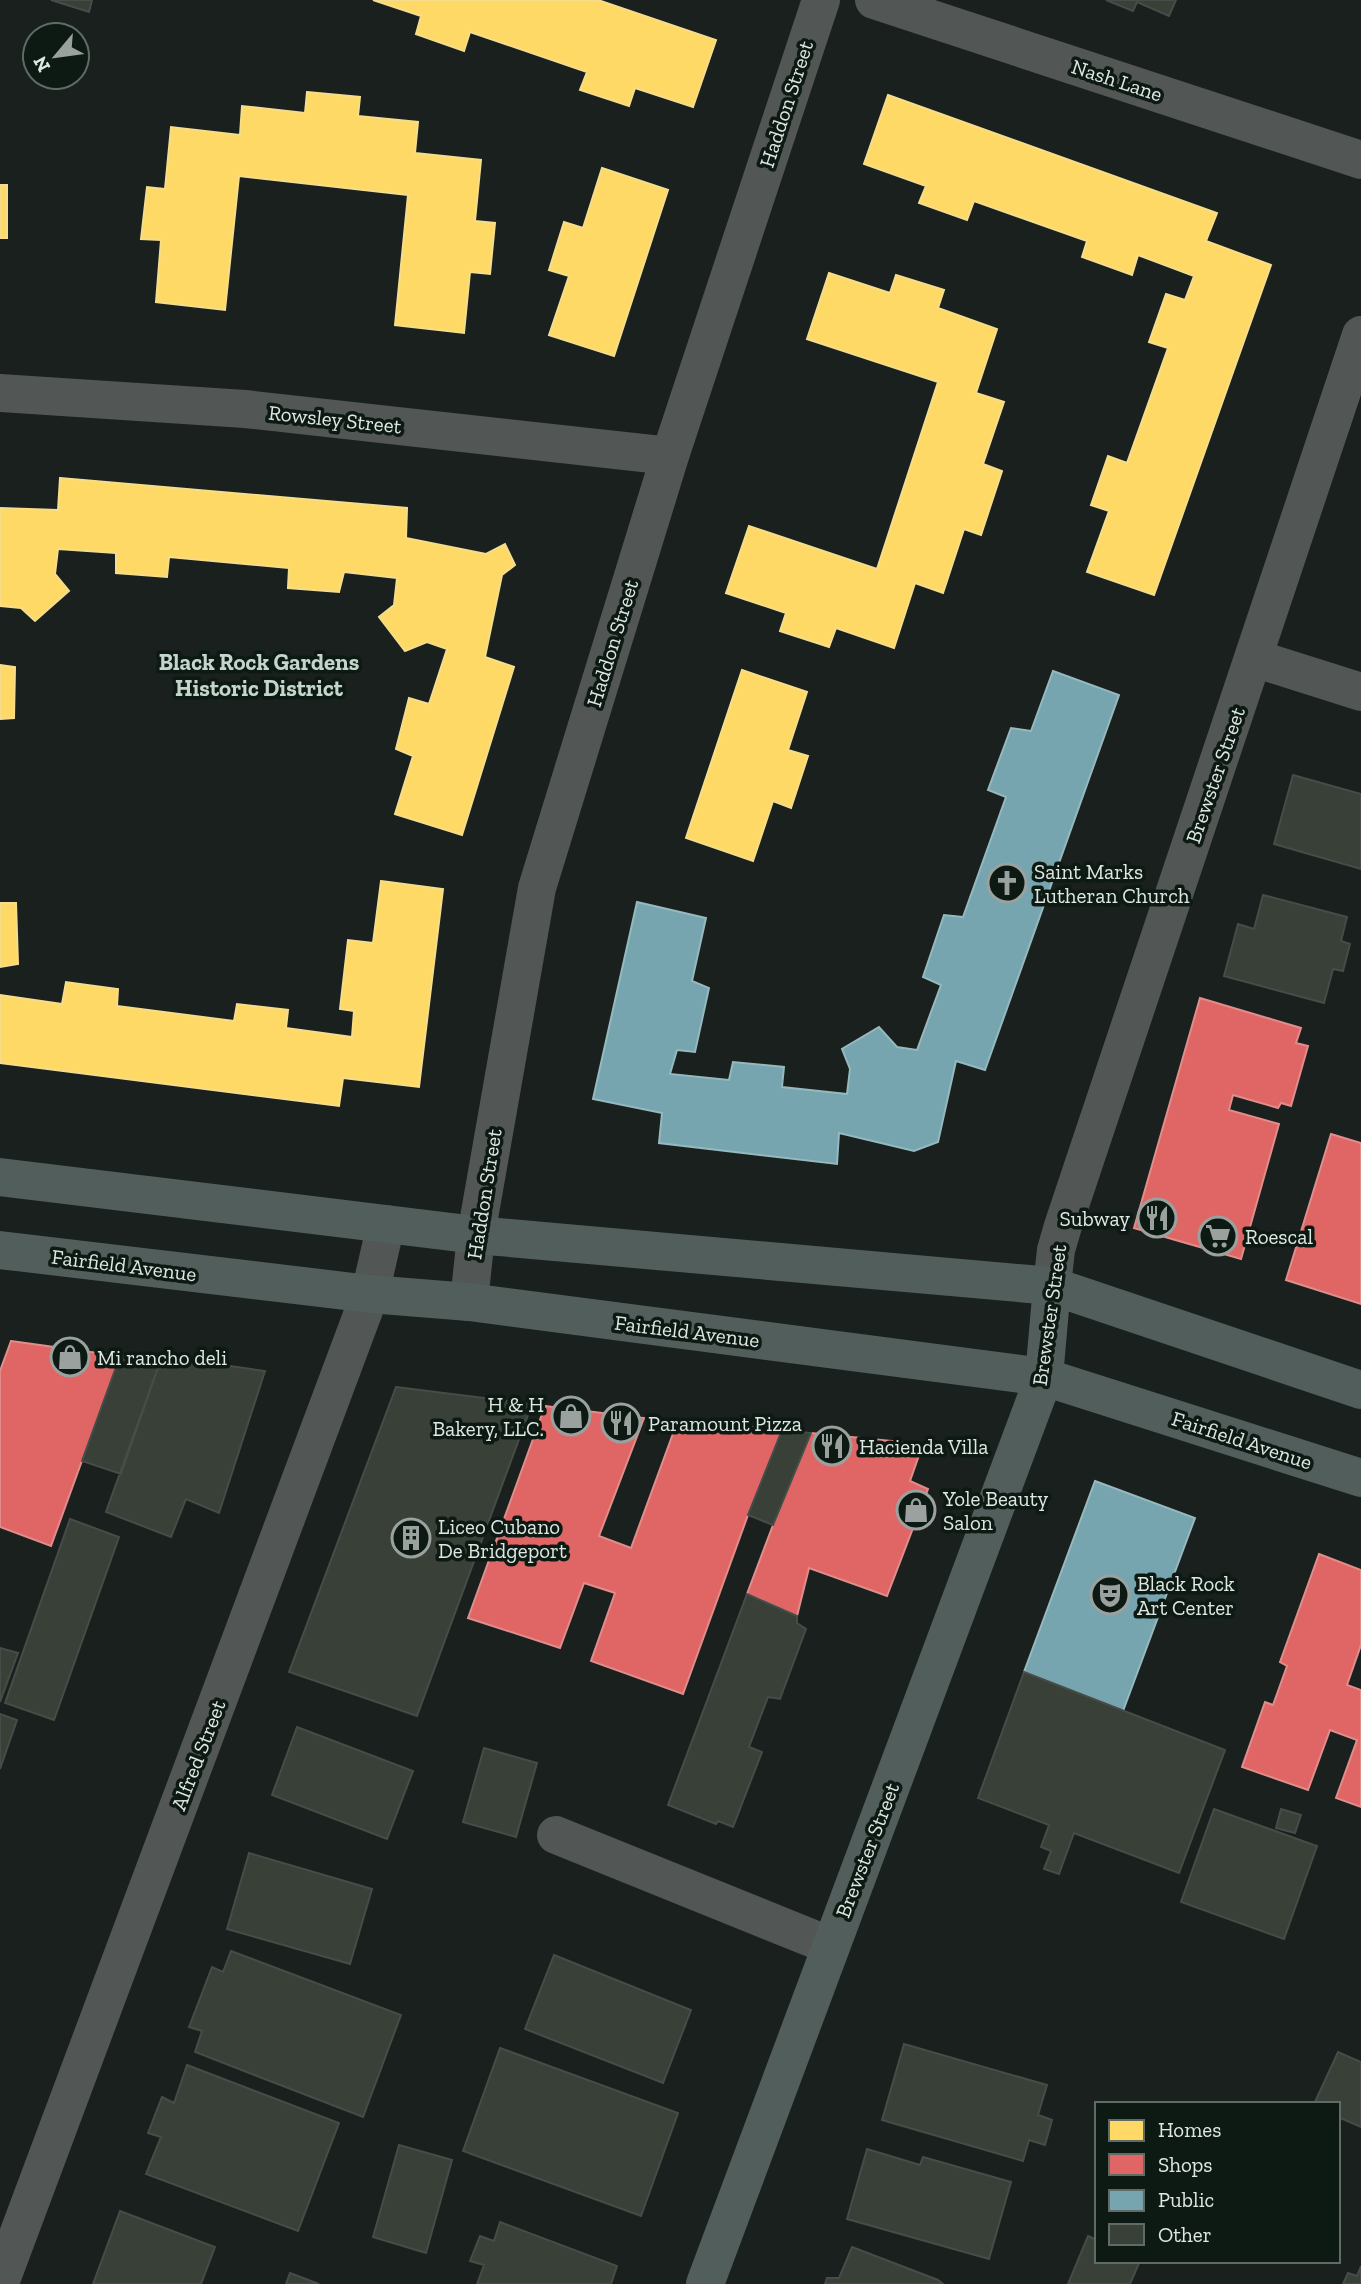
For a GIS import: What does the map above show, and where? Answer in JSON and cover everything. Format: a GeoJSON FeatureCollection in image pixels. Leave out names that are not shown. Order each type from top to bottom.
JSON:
{"type":"FeatureCollection","features":[{"type":"Feature","properties":{"kind":"main road"},"geometry":{"type":"LineString","coordinates":[[0,1177],[476,1235],[1052,1286],[1361,1390]]}},
{"type":"Feature","properties":{"kind":"main road","name":"Fairfield Avenue"},"geometry":{"type":"LineString","coordinates":[[0,1250],[370,1294],[469,1302],[1044,1377],[1361,1478]]}},
{"type":"Feature","properties":{"kind":"main road","name":"Brewster Street"},"geometry":{"type":"LineString","coordinates":[[705,2284],[1044,1377],[1052,1286]]}},
{"type":"Feature","properties":{"kind":"street","name":"Haddon Street"},"geometry":{"type":"LineString","coordinates":[[469,1302],[476,1235],[537,888],[670,456],[821,0]]}},
{"type":"Feature","properties":{"kind":"street","name":"Nash Lane"},"geometry":{"type":"LineString","coordinates":[[874,0],[1361,160]]}},
{"type":"Feature","properties":{"kind":"street","name":"Brewster Street"},"geometry":{"type":"LineString","coordinates":[[1052,1286],[1056,1250],[1063,1226],[1361,335]]}},
{"type":"Feature","properties":{"kind":"street","name":"Rowsley Street"},"geometry":{"type":"LineString","coordinates":[[0,393],[245,409],[670,456]]}},
{"type":"Feature","properties":{"kind":"street"},"geometry":{"type":"LineString","coordinates":[[1254,658],[1361,692]]}},
{"type":"Feature","properties":{"kind":"street","name":"Alfred Street"},"geometry":{"type":"LineString","coordinates":[[0,2283],[370,1294],[386,1224]]}},
{"type":"Feature","properties":{"kind":"street"},"geometry":{"type":"LineString","coordinates":[[555,1835],[831,1946]]}},
{"type":"Feature","properties":{"kind":"building: Homes"},"geometry":{"type":"Polygon","coordinates":[[[373,0],[598,0],[716,40],[693,107],[635,88],[629,106],[580,90],[587,72],[470,32],[464,51],[416,34],[421,16],[373,0]]]}},
{"type":"Feature","properties":{"kind":"building: Homes"},"geometry":{"type":"Polygon","coordinates":[[[307,92],[360,97],[358,116],[418,122],[415,153],[481,160],[475,221],[495,223],[490,274],[470,272],[464,333],[395,325],[408,195],[239,176],[225,310],[156,302],[161,240],[141,239],[147,187],[165,189],[171,127],[240,135],[242,106],[305,113],[307,92]]]}},
{"type":"Feature","properties":{"kind":"building: Homes"},"geometry":{"type":"Polygon","coordinates":[[[888,95],[1217,213],[1206,241],[1271,265],[1154,595],[1087,572],[1109,511],[1091,505],[1108,456],[1127,463],[1168,348],[1149,342],[1166,294],[1185,300],[1194,276],[1138,255],[1132,275],[1082,257],[1087,241],[974,201],[967,220],[919,203],[926,186],[864,164],[888,95]]]}},
{"type":"Feature","properties":{"kind":"building: Homes"},"geometry":{"type":"Polygon","coordinates":[[[602,168],[668,190],[614,356],[549,335],[569,276],[549,270],[564,222],[583,228],[602,168]]]}},
{"type":"Feature","properties":{"kind":"building: Homes"},"geometry":{"type":"Polygon","coordinates":[[[0,185],[7,185],[7,238],[0,238],[0,185]]]}},
{"type":"Feature","properties":{"kind":"building: Homes"},"geometry":{"type":"Polygon","coordinates":[[[829,273],[890,293],[896,275],[944,290],[938,308],[997,329],[976,393],[1004,402],[983,464],[1002,471],[981,535],[964,529],[943,593],[915,583],[894,648],[836,628],[829,647],[780,631],[786,613],[726,593],[749,526],[877,569],[938,382],[807,339],[829,273]]]}},
{"type":"Feature","properties":{"kind":"building: Homes"},"geometry":{"type":"Polygon","coordinates":[[[60,478],[407,508],[406,538],[486,554],[505,544],[515,565],[502,575],[485,657],[514,667],[462,835],[395,814],[413,756],[396,749],[409,698],[429,704],[447,649],[427,642],[405,651],[379,617],[394,605],[397,578],[344,572],[339,592],[288,588],[289,568],[169,557],[167,577],[116,573],[116,553],[58,549],[55,574],[69,591],[35,621],[21,608],[0,606],[0,508],[58,510],[60,478]]]}},
{"type":"Feature","properties":{"kind":"building: Homes"},"geometry":{"type":"Polygon","coordinates":[[[0,665],[15,667],[14,718],[0,719],[0,665]]]}},
{"type":"Feature","properties":{"kind":"building: Homes"},"geometry":{"type":"Polygon","coordinates":[[[742,670],[807,692],[788,750],[808,756],[791,808],[773,801],[753,861],[686,838],[742,670]]]}},
{"type":"Feature","properties":{"kind":"building: Homes"},"geometry":{"type":"Polygon","coordinates":[[[381,881],[443,889],[419,1087],[343,1078],[339,1106],[0,1063],[0,995],[62,1004],[66,982],[118,989],[117,1006],[234,1021],[237,1004],[288,1010],[286,1028],[352,1037],[354,1011],[340,1009],[348,940],[373,943],[381,881]]]}},
{"type":"Feature","properties":{"kind":"building: Homes"},"geometry":{"type":"Polygon","coordinates":[[[0,903],[16,903],[18,964],[0,967],[0,903]]]}},
{"type":"Feature","properties":{"kind":"building: Shops"},"geometry":{"type":"Polygon","coordinates":[[[1200,998],[1301,1028],[1296,1043],[1308,1046],[1291,1106],[1281,1103],[1278,1108],[1233,1095],[1229,1110],[1279,1124],[1241,1259],[1134,1228],[1200,998]]]}},
{"type":"Feature","properties":{"kind":"building: Shops"},"geometry":{"type":"Polygon","coordinates":[[[1331,1134],[1361,1143],[1361,1304],[1286,1280],[1331,1134]]]}},
{"type":"Feature","properties":{"kind":"building: Shops"},"geometry":{"type":"Polygon","coordinates":[[[11,1341],[120,1356],[51,1546],[0,1527],[0,1371],[11,1341]]]}},
{"type":"Feature","properties":{"kind":"building: Shops"},"geometry":{"type":"Polygon","coordinates":[[[545,1406],[644,1418],[599,1536],[631,1548],[678,1420],[782,1430],[683,1694],[591,1661],[615,1593],[584,1583],[560,1648],[468,1618],[545,1406]]]}},
{"type":"Feature","properties":{"kind":"building: Shops"},"geometry":{"type":"Polygon","coordinates":[[[811,1433],[923,1444],[910,1481],[928,1489],[887,1596],[809,1568],[797,1616],[747,1594],[811,1433]]]}},
{"type":"Feature","properties":{"kind":"building: Shops"},"geometry":{"type":"Polygon","coordinates":[[[1319,1554],[1361,1570],[1361,1645],[1347,1685],[1361,1690],[1361,1807],[1336,1798],[1357,1740],[1330,1730],[1308,1790],[1242,1767],[1265,1702],[1273,1705],[1287,1666],[1280,1662],[1319,1554]]]}},
{"type":"Feature","properties":{"kind":"building: Public"},"geometry":{"type":"Polygon","coordinates":[[[1053,671],[1119,695],[985,1070],[956,1061],[938,1142],[914,1151],[839,1133],[837,1164],[659,1143],[662,1113],[593,1099],[637,902],[706,918],[692,981],[709,988],[695,1052],[677,1050],[670,1074],[729,1080],[733,1062],[784,1067],[782,1087],[847,1094],[850,1069],[842,1049],[879,1027],[897,1047],[917,1050],[941,985],[923,977],[944,915],[963,917],[1006,797],[988,790],[1011,728],[1031,731],[1053,671]]]}},
{"type":"Feature","properties":{"kind":"building: Public","name":"Black Rock Art Center"},"geometry":{"type":"Polygon","coordinates":[[[1095,1481],[1195,1518],[1123,1711],[1024,1672],[1095,1481]]]}},
{"type":"Feature","properties":{"kind":"building: Other"},"geometry":{"type":"Polygon","coordinates":[[[51,0],[92,0],[89,12],[51,0]]]}},
{"type":"Feature","properties":{"kind":"building: Other"},"geometry":{"type":"Polygon","coordinates":[[[1106,0],[1176,0],[1169,16],[1137,2],[1133,11],[1106,0]]]}},
{"type":"Feature","properties":{"kind":"building: Other"},"geometry":{"type":"Polygon","coordinates":[[[1293,775],[1361,794],[1361,869],[1274,844],[1293,775]]]}},
{"type":"Feature","properties":{"kind":"building: Other"},"geometry":{"type":"Polygon","coordinates":[[[1263,895],[1347,917],[1341,941],[1350,944],[1343,971],[1333,969],[1324,1003],[1224,976],[1238,924],[1254,929],[1263,895]]]}},
{"type":"Feature","properties":{"kind":"building: Other"},"geometry":{"type":"Polygon","coordinates":[[[120,1356],[162,1356],[121,1474],[82,1461],[120,1356]]]}},
{"type":"Feature","properties":{"kind":"building: Other"},"geometry":{"type":"Polygon","coordinates":[[[162,1356],[265,1371],[219,1513],[186,1499],[171,1537],[106,1512],[162,1356]]]}},
{"type":"Feature","properties":{"kind":"building: Other","name":"Liceo Cubano De Bridgeport"},"geometry":{"type":"Polygon","coordinates":[[[396,1387],[532,1404],[417,1716],[289,1672],[396,1387]]]}},
{"type":"Feature","properties":{"kind":"building: Other"},"geometry":{"type":"Polygon","coordinates":[[[782,1430],[811,1433],[773,1525],[748,1515],[782,1430]]]}},
{"type":"Feature","properties":{"kind":"building: Other"},"geometry":{"type":"Polygon","coordinates":[[[70,1519],[119,1537],[54,1720],[5,1703],[70,1519]]]}},
{"type":"Feature","properties":{"kind":"building: Other"},"geometry":{"type":"Polygon","coordinates":[[[747,1594],[797,1616],[797,1623],[806,1629],[780,1699],[768,1697],[749,1747],[762,1752],[733,1827],[718,1821],[716,1824],[668,1805],[747,1594]]]}},
{"type":"Feature","properties":{"kind":"building: Other"},"geometry":{"type":"Polygon","coordinates":[[[0,1648],[18,1653],[0,1702],[0,1648]]]}},
{"type":"Feature","properties":{"kind":"building: Other"},"geometry":{"type":"Polygon","coordinates":[[[1024,1672],[1225,1750],[1179,1873],[1074,1833],[1059,1874],[1044,1869],[1051,1851],[1041,1847],[1049,1825],[978,1798],[1024,1672]]]}},
{"type":"Feature","properties":{"kind":"building: Other"},"geometry":{"type":"Polygon","coordinates":[[[0,1714],[17,1720],[0,1769],[0,1714]]]}},
{"type":"Feature","properties":{"kind":"building: Other"},"geometry":{"type":"Polygon","coordinates":[[[297,1727],[413,1771],[387,1839],[272,1795],[297,1727]]]}},
{"type":"Feature","properties":{"kind":"building: Other"},"geometry":{"type":"Polygon","coordinates":[[[484,1748],[537,1763],[516,1837],[463,1822],[484,1748]]]}},
{"type":"Feature","properties":{"kind":"building: Other"},"geometry":{"type":"Polygon","coordinates":[[[1214,1809],[1317,1846],[1284,1939],[1181,1902],[1214,1809]]]}},
{"type":"Feature","properties":{"kind":"building: Other"},"geometry":{"type":"Polygon","coordinates":[[[1281,1809],[1301,1815],[1295,1833],[1276,1828],[1281,1809]]]}},
{"type":"Feature","properties":{"kind":"building: Other"},"geometry":{"type":"Polygon","coordinates":[[[249,1853],[372,1889],[350,1964],[227,1929],[249,1853]]]}},
{"type":"Feature","properties":{"kind":"building: Other"},"geometry":{"type":"Polygon","coordinates":[[[231,1951],[401,2015],[363,2117],[195,2052],[202,2031],[189,2027],[212,1967],[223,1972],[231,1951]]]}},
{"type":"Feature","properties":{"kind":"building: Other"},"geometry":{"type":"Polygon","coordinates":[[[554,1955],[691,2010],[663,2083],[525,2029],[554,1955]]]}},
{"type":"Feature","properties":{"kind":"building: Other"},"geometry":{"type":"Polygon","coordinates":[[[904,2044],[1047,2085],[1038,2115],[1052,2120],[1045,2145],[1029,2140],[1023,2161],[882,2120],[904,2044]]]}},
{"type":"Feature","properties":{"kind":"building: Other"},"geometry":{"type":"Polygon","coordinates":[[[500,2048],[678,2113],[641,2216],[463,2151],[500,2048]]]}},
{"type":"Feature","properties":{"kind":"building: Other"},"geometry":{"type":"Polygon","coordinates":[[[1338,2052],[1361,2062],[1361,2127],[1340,2118],[1340,2102],[1315,2102],[1338,2052]]]}},
{"type":"Feature","properties":{"kind":"building: Other"},"geometry":{"type":"Polygon","coordinates":[[[187,2065],[339,2123],[298,2231],[146,2174],[161,2137],[148,2133],[162,2097],[174,2103],[187,2065]]]}},
{"type":"Feature","properties":{"kind":"building: Other"},"geometry":{"type":"Polygon","coordinates":[[[399,2145],[452,2160],[426,2253],[373,2237],[399,2145]]]}},
{"type":"Feature","properties":{"kind":"building: Other"},"geometry":{"type":"Polygon","coordinates":[[[867,2149],[920,2165],[923,2157],[1011,2182],[989,2259],[847,2219],[867,2149]]]}},
{"type":"Feature","properties":{"kind":"building: Other"},"geometry":{"type":"Polygon","coordinates":[[[120,2211],[215,2247],[201,2284],[93,2284],[120,2211]]]}},
{"type":"Feature","properties":{"kind":"building: Other"},"geometry":{"type":"Polygon","coordinates":[[[500,2222],[617,2266],[611,2284],[477,2284],[484,2265],[470,2261],[480,2236],[494,2241],[500,2222]]]}},
{"type":"Feature","properties":{"kind":"building: Other"},"geometry":{"type":"Polygon","coordinates":[[[1088,2236],[1095,2239],[1095,2263],[1139,2263],[1130,2284],[1068,2284],[1088,2236]]]}},
{"type":"Feature","properties":{"kind":"building: Other"},"geometry":{"type":"Polygon","coordinates":[[[852,2247],[943,2284],[825,2284],[827,2278],[839,2278],[852,2247]]]}},
{"type":"Feature","properties":{"kind":"building: Other"},"geometry":{"type":"Polygon","coordinates":[[[1361,2266],[1361,2284],[1343,2284],[1348,2273],[1357,2276],[1361,2266]]]}},
{"type":"Feature","properties":{"kind":"building: Other"},"geometry":{"type":"Polygon","coordinates":[[[290,2273],[319,2284],[286,2284],[290,2273]]]}},
{"type":"Feature","properties":{"kind":"place","name":"Saint Marks Lutheran Church"},"geometry":{"type":"Point","coordinates":[1007,883]}},
{"type":"Feature","properties":{"kind":"place","name":"Subway"},"geometry":{"type":"Point","coordinates":[1157,1218]}},
{"type":"Feature","properties":{"kind":"place","name":"Roescal"},"geometry":{"type":"Point","coordinates":[1218,1236]}},
{"type":"Feature","properties":{"kind":"place","name":"Mi rancho deli"},"geometry":{"type":"Point","coordinates":[70,1357]}},
{"type":"Feature","properties":{"kind":"place","name":"H & H Bakery, LLC."},"geometry":{"type":"Point","coordinates":[571,1416]}},
{"type":"Feature","properties":{"kind":"place","name":"Paramount Pizza"},"geometry":{"type":"Point","coordinates":[621,1423]}},
{"type":"Feature","properties":{"kind":"place","name":"Hacienda Villa"},"geometry":{"type":"Point","coordinates":[832,1446]}},
{"type":"Feature","properties":{"kind":"place","name":"Yole Beauty Salon"},"geometry":{"type":"Point","coordinates":[916,1510]}},
{"type":"Feature","properties":{"kind":"place","name":"Liceo Cubano De Bridgeport"},"geometry":{"type":"Point","coordinates":[411,1538]}},
{"type":"Feature","properties":{"kind":"place","name":"Black Rock Art Center"},"geometry":{"type":"Point","coordinates":[1110,1595]}},
{"type":"Feature","properties":{"kind":"district","name":"Black Rock Gardens Historic District"},"geometry":{"type":"Point","coordinates":[259,675]}}]}
